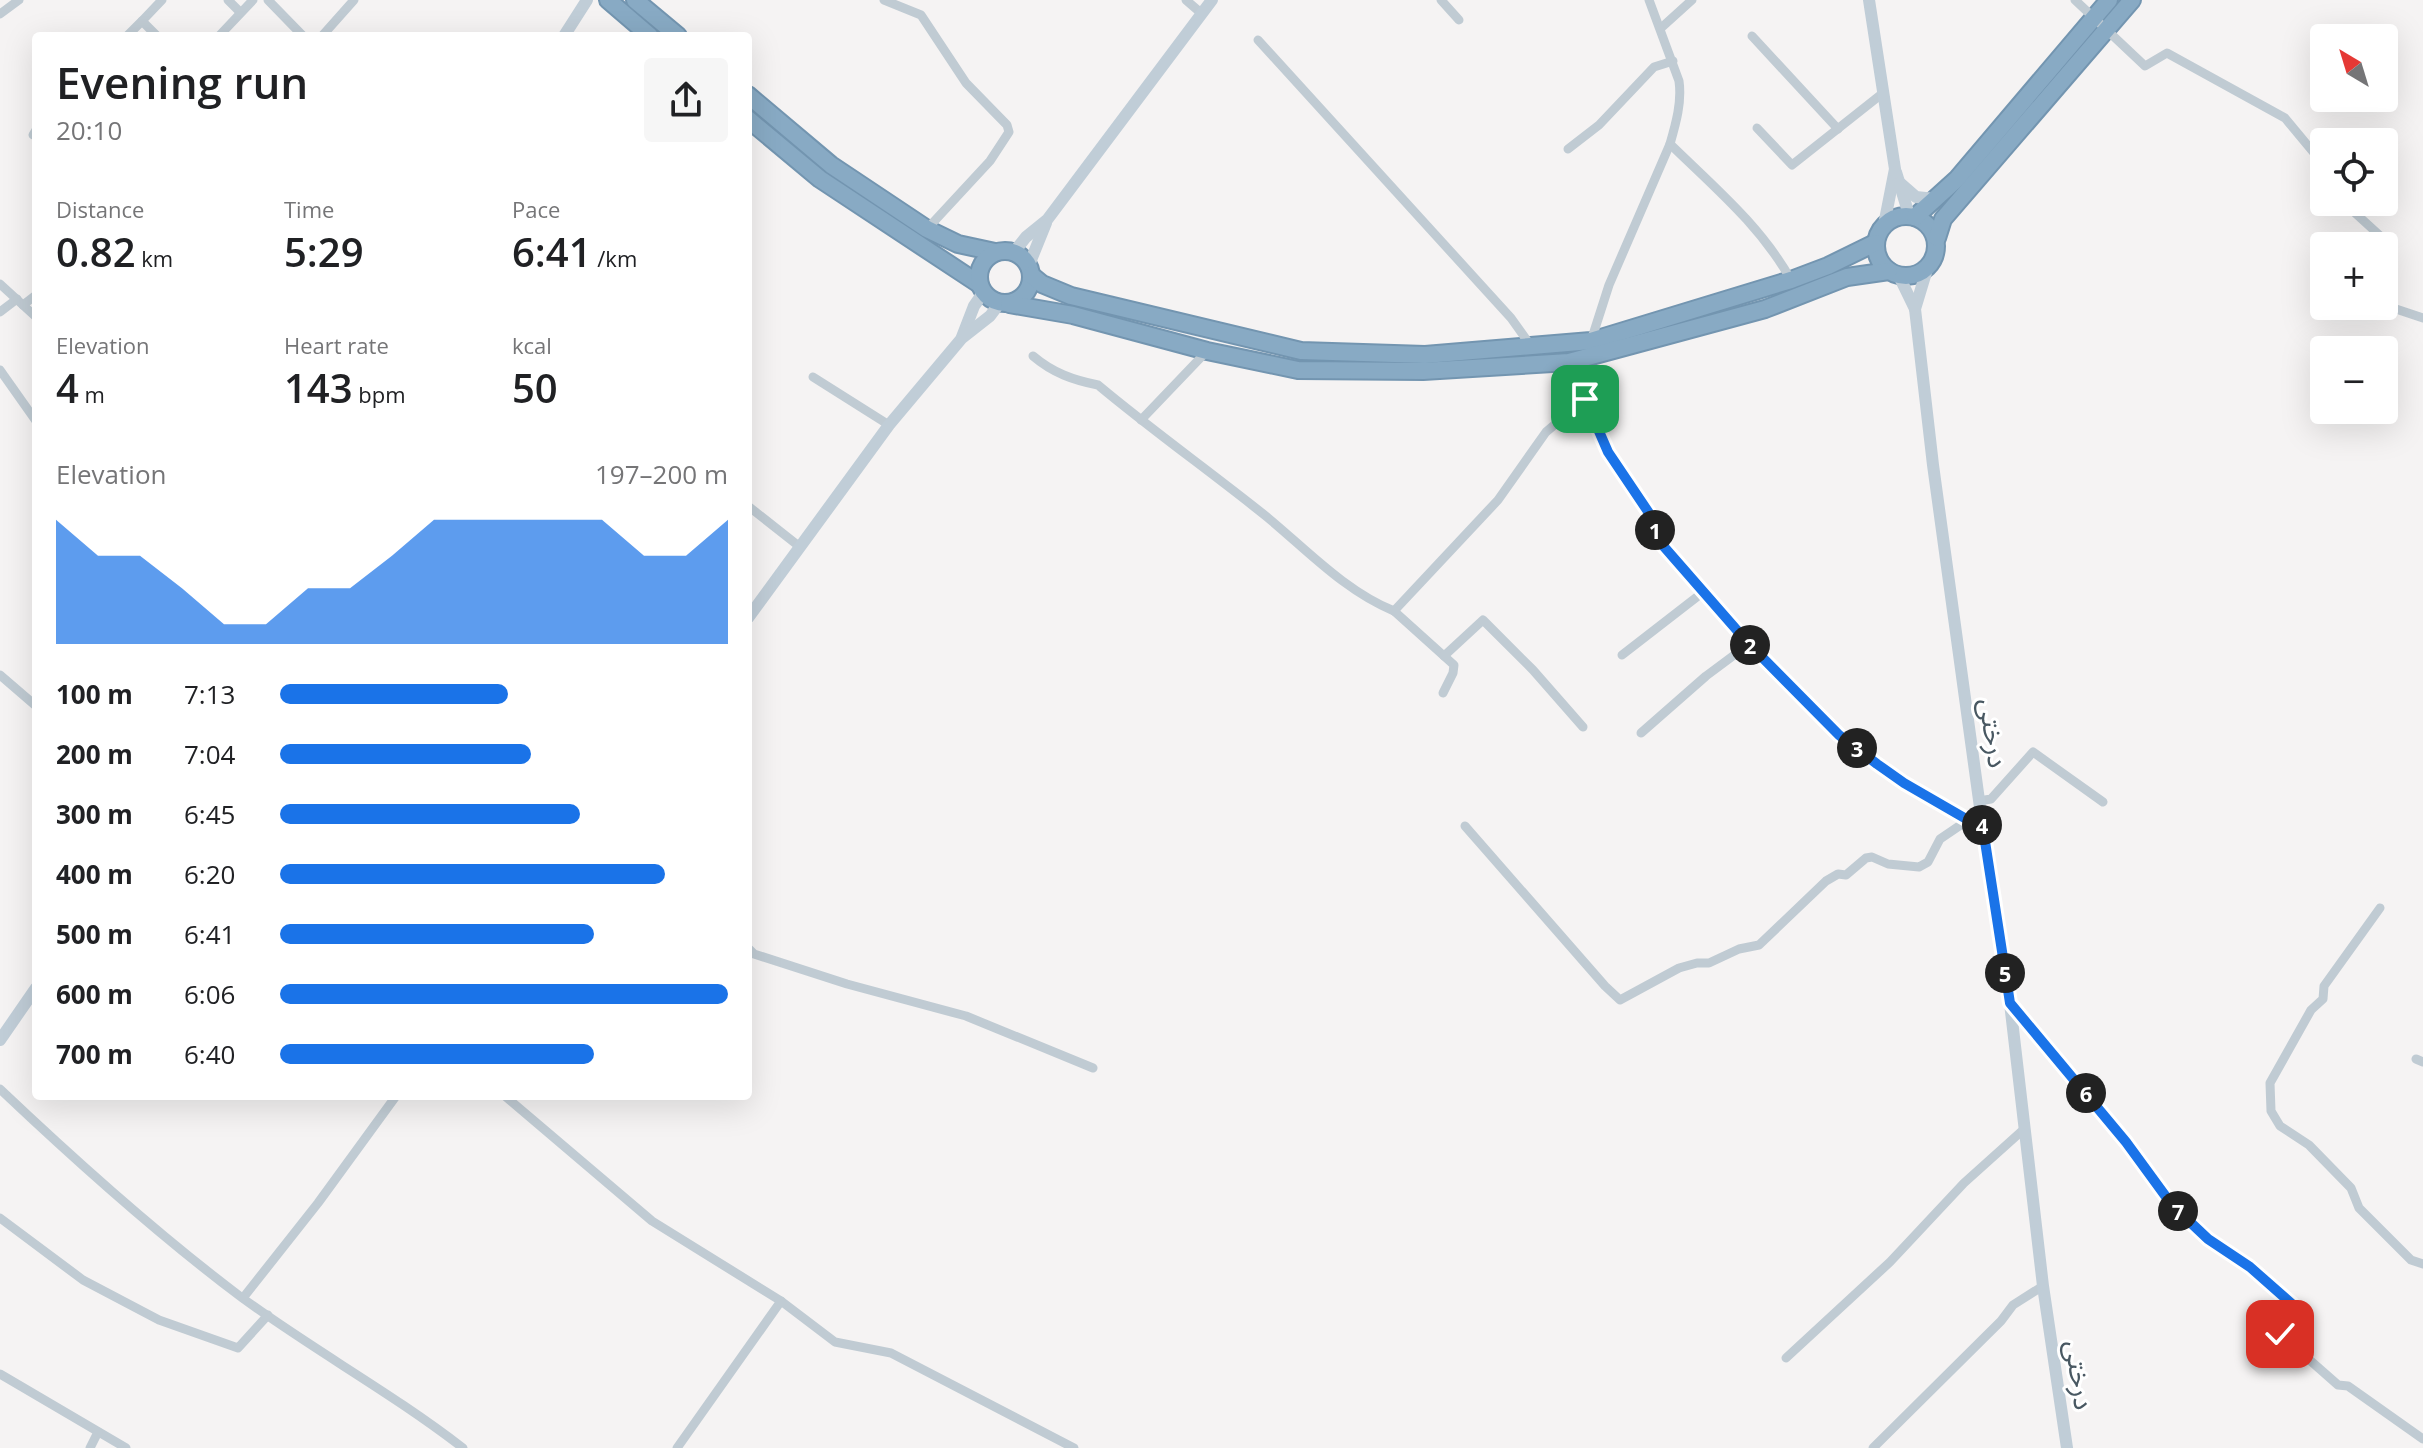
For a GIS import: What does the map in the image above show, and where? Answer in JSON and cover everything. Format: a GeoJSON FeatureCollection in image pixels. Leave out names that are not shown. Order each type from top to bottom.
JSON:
{"type":"FeatureCollection","features":[{"type":"Feature","properties":{"kind":"highway"},"geometry":{"type":"LineString","coordinates":[[608,0],[645,32]]}},
{"type":"Feature","properties":{"kind":"highway"},"geometry":{"type":"LineString","coordinates":[[635,0],[673,32]]}},
{"type":"Feature","properties":{"kind":"highway"},"geometry":{"type":"LineString","coordinates":[[752,122],[820,179],[1004,304],[1073,315],[1207,351],[1298,370],[1423,371],[1569,362],[1765,309],[1847,277],[1911,276],[1928,266],[1937,248],[1943,219],[2101,23],[2109,0]]}},
{"type":"Feature","properties":{"kind":"highway"},"geometry":{"type":"LineString","coordinates":[[752,98],[831,165],[927,229],[958,244],[995,252],[1014,252],[1042,284],[1071,296],[1301,351],[1425,355],[1591,341],[1791,280],[1875,243],[1884,225],[1892,219],[1912,216],[1957,179],[2101,23],[2132,0]]}},
{"type":"Feature","properties":{"kind":"highway"},"geometry":{"type":"LineString","coordinates":[[1912,216],[1924,222],[1937,238]]}},
{"type":"Feature","properties":{"kind":"highway"},"geometry":{"type":"LineString","coordinates":[[1875,243],[1881,264],[1894,274]]}},
{"type":"Feature","properties":{"kind":"highway"},"geometry":{"type":"LineString","coordinates":[[981,289],[981,265],[995,252]]}},
{"type":"Feature","properties":{"kind":"highway"},"geometry":{"type":"LineString","coordinates":[[1004,304],[1026,294],[1030,270]]}},
{"type":"Feature","properties":{"kind":"street"},"geometry":{"type":"LineString","coordinates":[[0,14],[19,0]]}},
{"type":"Feature","properties":{"kind":"street"},"geometry":{"type":"LineString","coordinates":[[131,32],[162,0]]}},
{"type":"Feature","properties":{"kind":"street"},"geometry":{"type":"LineString","coordinates":[[228,0],[240,12]]}},
{"type":"Feature","properties":{"kind":"street"},"geometry":{"type":"LineString","coordinates":[[222,32],[253,0]]}},
{"type":"Feature","properties":{"kind":"street"},"geometry":{"type":"LineString","coordinates":[[268,0],[299,32]]}},
{"type":"Feature","properties":{"kind":"street"},"geometry":{"type":"LineString","coordinates":[[326,32],[354,0]]}},
{"type":"Feature","properties":{"kind":"street"},"geometry":{"type":"LineString","coordinates":[[567,32],[587,0]]}},
{"type":"Feature","properties":{"kind":"street"},"geometry":{"type":"LineString","coordinates":[[884,0],[921,15],[966,83],[1007,125],[1009,132],[990,161],[927,229]]}},
{"type":"Feature","properties":{"kind":"street"},"geometry":{"type":"LineString","coordinates":[[1186,0],[1201,13]]}},
{"type":"Feature","properties":{"kind":"street"},"geometry":{"type":"LineString","coordinates":[[1014,252],[1026,237],[1047,220],[1212,0]]}},
{"type":"Feature","properties":{"kind":"street"},"geometry":{"type":"LineString","coordinates":[[1441,0],[1459,20]]}},
{"type":"Feature","properties":{"kind":"street"},"geometry":{"type":"LineString","coordinates":[[1591,341],[1609,285],[1670,144],[1681,94],[1673,61],[1649,0]]}},
{"type":"Feature","properties":{"kind":"street"},"geometry":{"type":"LineString","coordinates":[[1661,28],[1692,0]]}},
{"type":"Feature","properties":{"kind":"street"},"geometry":{"type":"LineString","coordinates":[[1869,0],[1895,169],[1912,216]]}},
{"type":"Feature","properties":{"kind":"street"},"geometry":{"type":"LineString","coordinates":[[2075,0],[2145,66],[2167,53],[2285,118],[2310,148]]}},
{"type":"Feature","properties":{"kind":"street"},"geometry":{"type":"LineString","coordinates":[[142,21],[153,32]]}},
{"type":"Feature","properties":{"kind":"street"},"geometry":{"type":"LineString","coordinates":[[1752,36],[1838,129]]}},
{"type":"Feature","properties":{"kind":"street"},"geometry":{"type":"LineString","coordinates":[[1258,40],[1511,318],[1531,346]]}},
{"type":"Feature","properties":{"kind":"street"},"geometry":{"type":"LineString","coordinates":[[1568,149],[1599,125],[1654,67],[1673,61]]}},
{"type":"Feature","properties":{"kind":"street"},"geometry":{"type":"LineString","coordinates":[[1757,128],[1792,165],[1883,93]]}},
{"type":"Feature","properties":{"kind":"street"},"geometry":{"type":"LineString","coordinates":[[1670,144],[1742,213],[1774,250],[1791,280]]}},
{"type":"Feature","properties":{"kind":"street"},"geometry":{"type":"LineString","coordinates":[[1884,225],[1895,169]]}},
{"type":"Feature","properties":{"kind":"street"},"geometry":{"type":"LineString","coordinates":[[1900,183],[1916,197],[1935,199]]}},
{"type":"Feature","properties":{"kind":"street"},"geometry":{"type":"LineString","coordinates":[[2358,216],[2376,232]]}},
{"type":"Feature","properties":{"kind":"street"},"geometry":{"type":"LineString","coordinates":[[1030,270],[1047,220]]}},
{"type":"Feature","properties":{"kind":"street"},"geometry":{"type":"LineString","coordinates":[[1915,309],[1928,266]]}},
{"type":"Feature","properties":{"kind":"street"},"geometry":{"type":"LineString","coordinates":[[1894,274],[1915,309]]}},
{"type":"Feature","properties":{"kind":"street"},"geometry":{"type":"LineString","coordinates":[[0,284],[32,313]]}},
{"type":"Feature","properties":{"kind":"street"},"geometry":{"type":"LineString","coordinates":[[962,338],[981,289]]}},
{"type":"Feature","properties":{"kind":"street"},"geometry":{"type":"LineString","coordinates":[[0,312],[32,297]]}},
{"type":"Feature","properties":{"kind":"street"},"geometry":{"type":"LineString","coordinates":[[752,613],[889,425],[962,338],[1004,304]]}},
{"type":"Feature","properties":{"kind":"street","name":"درختی"},"geometry":{"type":"LineString","coordinates":[[1915,309],[1933,465],[2010,1003],[2023,1130],[2067,1448]]}},
{"type":"Feature","properties":{"kind":"street"},"geometry":{"type":"LineString","coordinates":[[2398,310],[2423,318]]}},
{"type":"Feature","properties":{"kind":"street"},"geometry":{"type":"LineString","coordinates":[[1141,420],[1207,351]]}},
{"type":"Feature","properties":{"kind":"street"},"geometry":{"type":"LineString","coordinates":[[1033,356],[1047,368],[1070,379],[1098,385],[1266,517],[1329,571],[1374,603],[1394,611],[1455,669],[1443,693]]}},
{"type":"Feature","properties":{"kind":"street"},"geometry":{"type":"LineString","coordinates":[[1569,362],[1608,452],[1649,513],[1659,541],[1702,593],[1839,735],[1904,783],[1968,820],[1982,822]]}},
{"type":"Feature","properties":{"kind":"street"},"geometry":{"type":"LineString","coordinates":[[0,370],[32,415]]}},
{"type":"Feature","properties":{"kind":"street"},"geometry":{"type":"LineString","coordinates":[[813,377],[889,425]]}},
{"type":"Feature","properties":{"kind":"street"},"geometry":{"type":"LineString","coordinates":[[1394,611],[1498,500],[1546,432],[1585,399]]}},
{"type":"Feature","properties":{"kind":"street"},"geometry":{"type":"LineString","coordinates":[[752,509],[800,547]]}},
{"type":"Feature","properties":{"kind":"street"},"geometry":{"type":"LineString","coordinates":[[1622,655],[1702,593]]}},
{"type":"Feature","properties":{"kind":"street"},"geometry":{"type":"LineString","coordinates":[[1444,656],[1483,620],[1583,727]]}},
{"type":"Feature","properties":{"kind":"street"},"geometry":{"type":"LineString","coordinates":[[1641,733],[1706,676],[1749,644]]}},
{"type":"Feature","properties":{"kind":"street"},"geometry":{"type":"LineString","coordinates":[[0,675],[32,703]]}},
{"type":"Feature","properties":{"kind":"street"},"geometry":{"type":"LineString","coordinates":[[1979,801],[1991,799],[2033,752],[2103,802]]}},
{"type":"Feature","properties":{"kind":"street"},"geometry":{"type":"LineString","coordinates":[[1465,826],[1620,1000],[1679,968],[1709,963],[1739,949],[1759,945],[1826,881],[1838,874],[1846,875],[1866,858],[1919,867],[1928,862],[1940,839],[1968,820]]}},
{"type":"Feature","properties":{"kind":"street"},"geometry":{"type":"LineString","coordinates":[[2380,908],[2324,986],[2323,999],[2311,1010],[2270,1083],[2271,1111],[2280,1126],[2309,1145],[2351,1188],[2359,1208],[2411,1260],[2423,1264]]}},
{"type":"Feature","properties":{"kind":"street"},"geometry":{"type":"LineString","coordinates":[[752,952],[847,984],[966,1016],[1093,1068]]}},
{"type":"Feature","properties":{"kind":"street"},"geometry":{"type":"LineString","coordinates":[[0,1040],[32,994]]}},
{"type":"Feature","properties":{"kind":"street"},"geometry":{"type":"LineString","coordinates":[[2010,1003],[2117,1131],[2172,1205],[2208,1239],[2250,1267],[2292,1304],[2280,1334],[2338,1385],[2348,1386],[2423,1439]]}},
{"type":"Feature","properties":{"kind":"street"},"geometry":{"type":"LineString","coordinates":[[0,1089],[123,1203],[243,1298],[417,1412],[463,1448]]}},
{"type":"Feature","properties":{"kind":"street"},"geometry":{"type":"LineString","coordinates":[[243,1298],[393,1100]]}},
{"type":"Feature","properties":{"kind":"street"},"geometry":{"type":"LineString","coordinates":[[510,1100],[652,1221],[781,1301],[835,1342],[891,1353],[1074,1448]]}},
{"type":"Feature","properties":{"kind":"street"},"geometry":{"type":"LineString","coordinates":[[1786,1358],[1890,1262],[1964,1183],[2023,1130]]}},
{"type":"Feature","properties":{"kind":"street"},"geometry":{"type":"LineString","coordinates":[[0,1218],[83,1280],[159,1320],[238,1348],[268,1315]]}},
{"type":"Feature","properties":{"kind":"street"},"geometry":{"type":"LineString","coordinates":[[1873,1448],[2001,1321],[2013,1305],[2043,1286]]}},
{"type":"Feature","properties":{"kind":"street"},"geometry":{"type":"LineString","coordinates":[[677,1448],[781,1301]]}},
{"type":"Feature","properties":{"kind":"street"},"geometry":{"type":"LineString","coordinates":[[1,1377],[126,1448]]}},
{"type":"Feature","properties":{"kind":"street"},"geometry":{"type":"LineString","coordinates":[[90,1448],[98,1432]]}},
{"type":"Feature","properties":{"kind":"route"},"geometry":{"type":"LineString","coordinates":[[1585,399],[1608,452],[1649,513],[1659,541],[1749,644],[1839,735],[1904,783],[1968,820],[1982,822],[2010,1003],[2126,1142],[2172,1205],[2208,1239],[2250,1267],[2292,1304],[2280,1334]]}}]}
